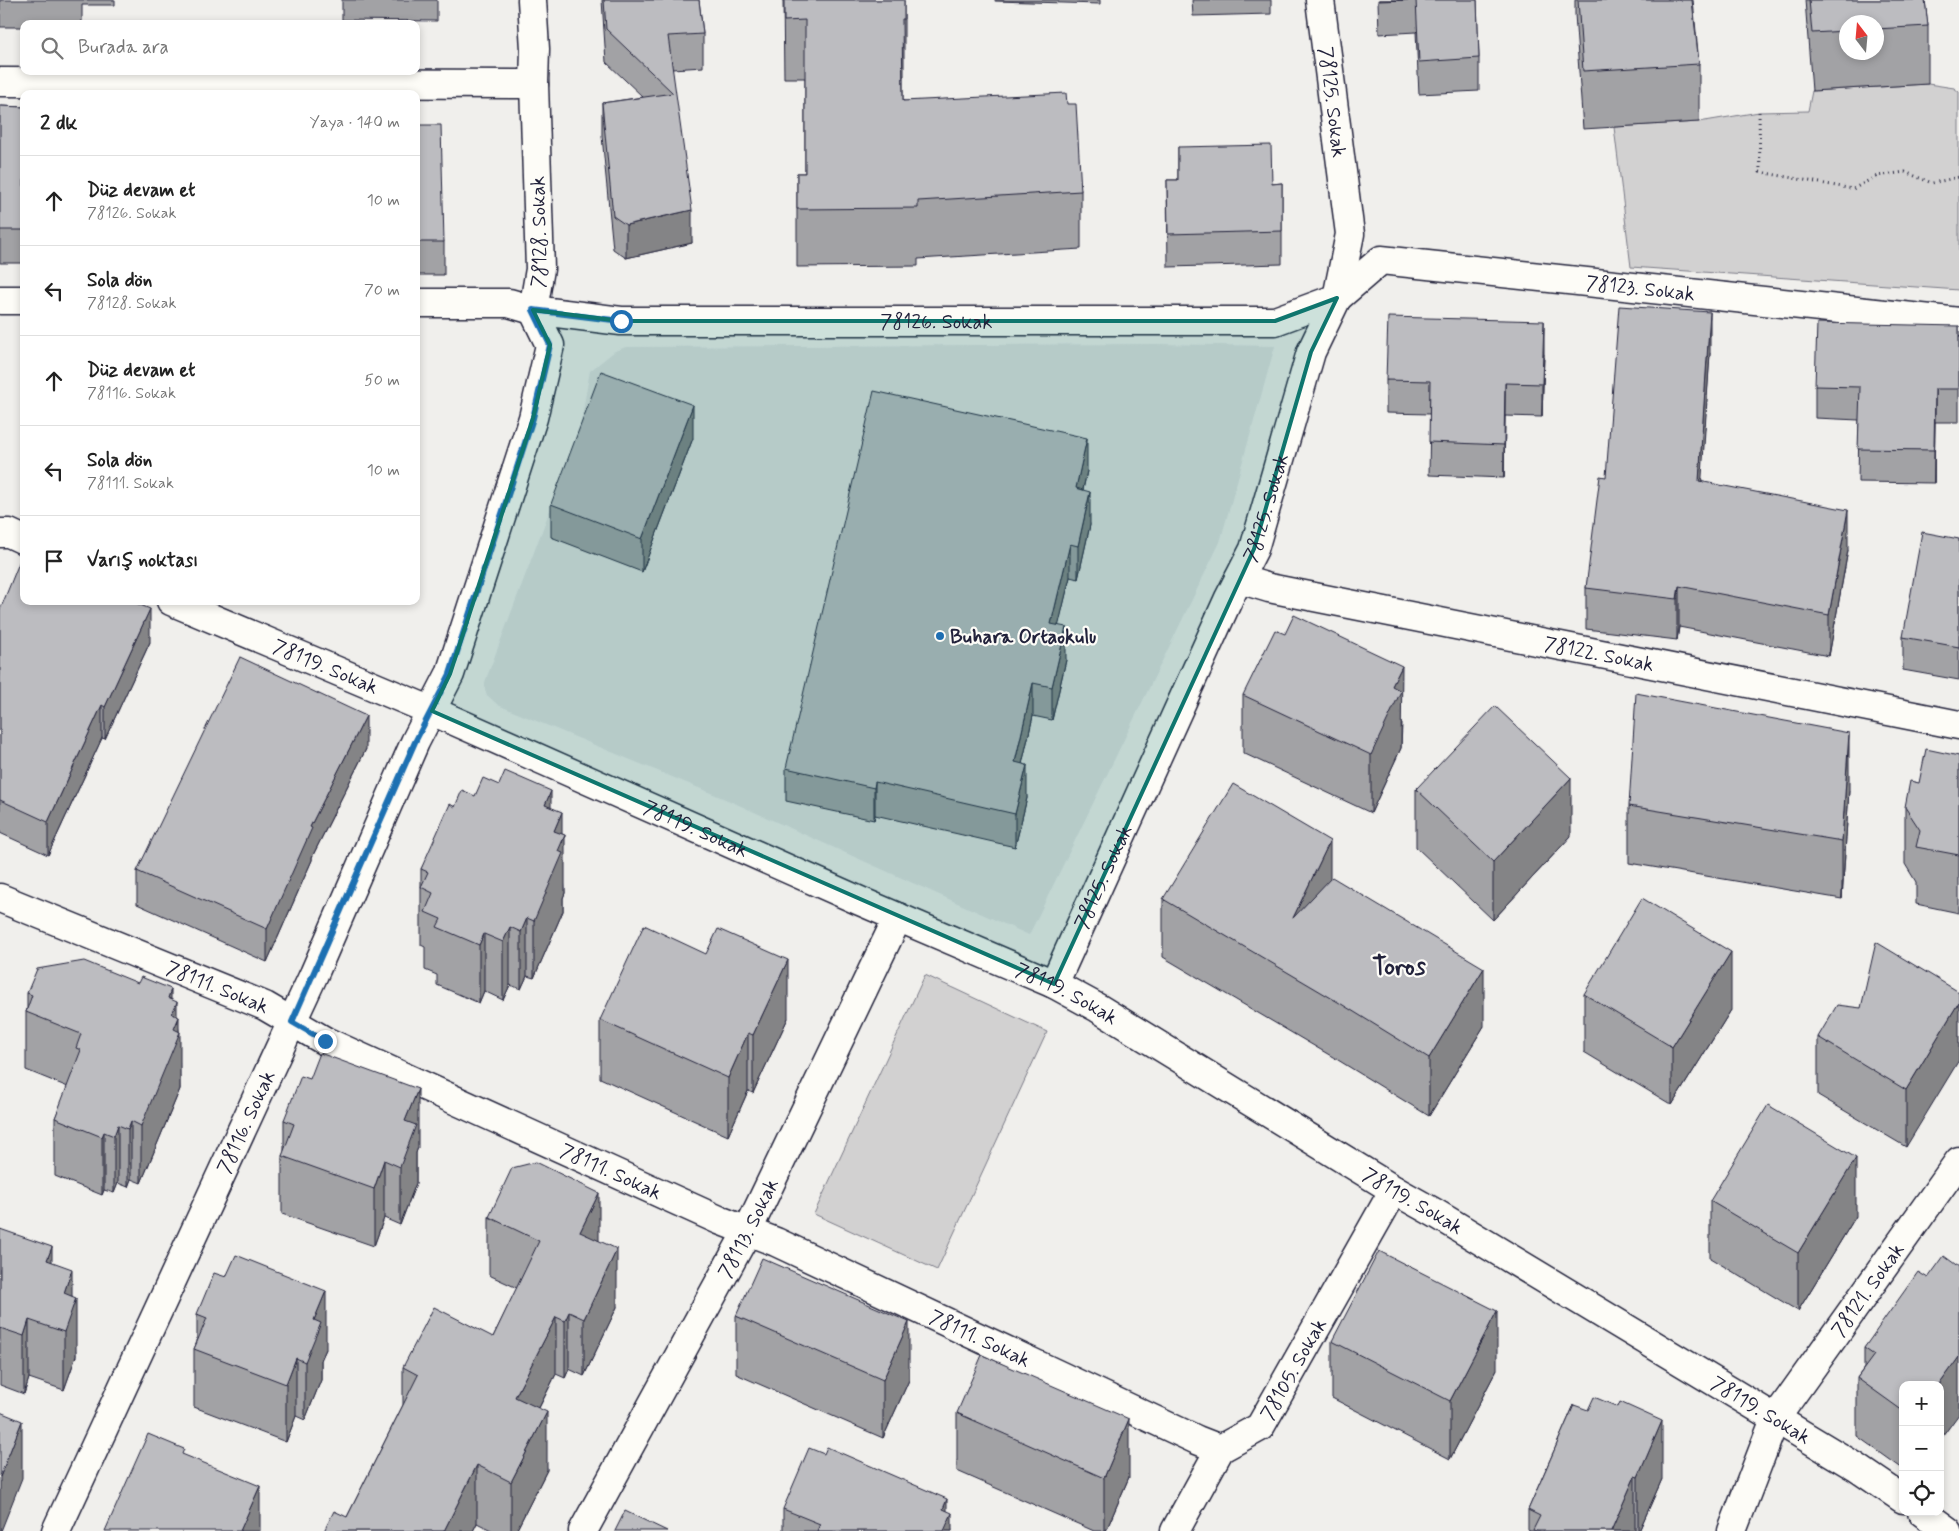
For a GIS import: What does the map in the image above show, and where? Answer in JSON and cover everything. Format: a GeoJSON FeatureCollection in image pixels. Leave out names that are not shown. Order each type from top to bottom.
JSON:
{"type":"FeatureCollection","features":[{"type":"Feature","properties":{"kind":"street","name":"78128. Sokak"},"geometry":{"type":"LineString","coordinates":[[432,711],[450,674],[533,418],[550,345],[533,310],[540,269],[534,84],[536,49],[532,0]]}},
{"type":"Feature","properties":{"kind":"street","name":"78125. Sokak"},"geometry":{"type":"LineString","coordinates":[[1054,984],[1254,549],[1311,352],[1336,298],[1350,234],[1320,0]]}},
{"type":"Feature","properties":{"kind":"street"},"geometry":{"type":"LineString","coordinates":[[0,82],[534,84]]}},
{"type":"Feature","properties":{"kind":"street","name":"78123. Sokak"},"geometry":{"type":"LineString","coordinates":[[1336,298],[1381,260],[1959,322]]}},
{"type":"Feature","properties":{"kind":"street","name":"78126. Sokak"},"geometry":{"type":"LineString","coordinates":[[420,303],[509,304],[533,310],[621,321],[1275,321],[1336,298]]}},
{"type":"Feature","properties":{"kind":"street"},"geometry":{"type":"LineString","coordinates":[[0,300],[20,300]]}},
{"type":"Feature","properties":{"kind":"street"},"geometry":{"type":"LineString","coordinates":[[0,532],[20,538]]}},
{"type":"Feature","properties":{"kind":"street","name":"78122. Sokak"},"geometry":{"type":"LineString","coordinates":[[1239,579],[1269,588],[1959,725]]}},
{"type":"Feature","properties":{"kind":"street","name":"78119. Sokak"},"geometry":{"type":"LineString","coordinates":[[180,605],[432,711],[1054,984],[1106,1013],[1394,1190],[1435,1212],[1872,1477],[1899,1496]]}},
{"type":"Feature","properties":{"kind":"street","name":"78116. Sokak"},"geometry":{"type":"LineString","coordinates":[[56,1531],[292,1022],[415,742],[432,711]]}},
{"type":"Feature","properties":{"kind":"street","name":"78111. Sokak"},"geometry":{"type":"LineString","coordinates":[[0,898],[265,1006],[325,1041],[748,1232],[776,1242],[1197,1440],[1220,1449]]}},
{"type":"Feature","properties":{"kind":"street","name":"78113. Sokak"},"geometry":{"type":"LineString","coordinates":[[582,1531],[748,1232],[898,917]]}},
{"type":"Feature","properties":{"kind":"street","name":"78121. Sokak"},"geometry":{"type":"LineString","coordinates":[[1732,1531],[1775,1419],[1959,1161]]}},
{"type":"Feature","properties":{"kind":"street","name":"78105. Sokak"},"geometry":{"type":"LineString","coordinates":[[1220,1449],[1260,1427],[1394,1190]]}},
{"type":"Feature","properties":{"kind":"street"},"geometry":{"type":"LineString","coordinates":[[1175,1531],[1220,1449]]}},
{"type":"Feature","properties":{"kind":"street"},"geometry":{"type":"LineString","coordinates":[[1927,1516],[1948,1531]]}},
{"type":"Feature","properties":{"kind":"path"},"geometry":{"type":"LineString","coordinates":[[1759,112],[1760,172],[1853,189],[1877,176],[1905,172],[1932,183],[1959,177]]}},
{"type":"Feature","properties":{"kind":"highlighted area"},"geometry":{"type":"Polygon","coordinates":[[[1337,298],[1311,352],[1254,549],[1054,984],[432,711],[450,674],[533,418],[550,345],[533,310],[621,321],[1275,321],[1337,298]]]}},
{"type":"Feature","properties":{"kind":"shaded area"},"geometry":{"type":"Polygon","coordinates":[[[1928,84],[1954,88],[1959,92],[1959,290],[1631,267],[1614,127],[1699,122],[1759,112],[1808,111],[1812,91],[1928,84]]]}},
{"type":"Feature","properties":{"kind":"shaded area"},"geometry":{"type":"Polygon","coordinates":[[[1156,344],[1275,346],[1220,542],[1029,935],[723,798],[498,705],[487,695],[485,682],[579,433],[590,371],[615,351],[626,347],[1156,344]]]}},
{"type":"Feature","properties":{"kind":"shaded area"},"geometry":{"type":"Polygon","coordinates":[[[925,975],[1047,1032],[937,1270],[814,1214],[925,975]]]}},
{"type":"Feature","properties":{"kind":"building"},"geometry":{"type":"Polygon","coordinates":[[[604,0],[699,0],[703,34],[668,36],[692,210],[626,225],[613,216],[602,103],[673,93],[606,29],[604,0]]]}},
{"type":"Feature","properties":{"kind":"building"},"geometry":{"type":"Polygon","coordinates":[[[784,0],[904,0],[904,19],[902,19],[903,101],[1066,93],[1067,104],[1076,104],[1081,191],[918,201],[918,208],[797,209],[797,173],[805,173],[805,20],[784,21],[784,0]]]}},
{"type":"Feature","properties":{"kind":"building"},"geometry":{"type":"Polygon","coordinates":[[[1416,0],[1477,0],[1479,58],[1419,62],[1416,0]]]}},
{"type":"Feature","properties":{"kind":"building"},"geometry":{"type":"Polygon","coordinates":[[[1578,0],[1692,0],[1699,64],[1583,71],[1578,0]]]}},
{"type":"Feature","properties":{"kind":"building"},"geometry":{"type":"Polygon","coordinates":[[[1809,0],[1925,0],[1928,26],[1884,29],[1884,15],[1839,15],[1839,31],[1812,33],[1809,0]]]}},
{"type":"Feature","properties":{"kind":"building"},"geometry":{"type":"Polygon","coordinates":[[[0,106],[20,107],[20,230],[0,230],[0,106]]]}},
{"type":"Feature","properties":{"kind":"building"},"geometry":{"type":"Polygon","coordinates":[[[420,125],[441,125],[444,242],[420,242],[420,125]]]}},
{"type":"Feature","properties":{"kind":"building"},"geometry":{"type":"Polygon","coordinates":[[[1271,145],[1272,184],[1282,183],[1282,231],[1168,234],[1167,180],[1178,180],[1178,147],[1271,145]]]}},
{"type":"Feature","properties":{"kind":"building"},"geometry":{"type":"Polygon","coordinates":[[[1619,306],[1710,312],[1699,481],[1848,510],[1829,615],[1679,586],[1677,599],[1586,588],[1600,476],[1606,477],[1619,306]]]}},
{"type":"Feature","properties":{"kind":"building"},"geometry":{"type":"Polygon","coordinates":[[[1388,317],[1544,321],[1542,384],[1505,383],[1504,445],[1429,442],[1430,381],[1386,380],[1388,317]]]}},
{"type":"Feature","properties":{"kind":"building"},"geometry":{"type":"Polygon","coordinates":[[[1817,323],[1959,326],[1959,389],[1935,389],[1934,450],[1858,449],[1860,387],[1815,386],[1817,323]]]}},
{"type":"Feature","properties":{"kind":"building"},"geometry":{"type":"Polygon","coordinates":[[[601,371],[693,405],[642,539],[551,504],[601,371]]]}},
{"type":"Feature","properties":{"kind":"building","name":"Buhara Ortaokulu"},"geometry":{"type":"Polygon","coordinates":[[[874,391],[1087,438],[1076,488],[1090,492],[1078,546],[1070,544],[1051,624],[1066,627],[1052,687],[1033,683],[1015,762],[1027,765],[1015,814],[875,782],[874,788],[786,768],[874,391]]]}},
{"type":"Feature","properties":{"kind":"building"},"geometry":{"type":"Polygon","coordinates":[[[1922,532],[1959,539],[1959,647],[1903,637],[1922,532]]]}},
{"type":"Feature","properties":{"kind":"building"},"geometry":{"type":"Polygon","coordinates":[[[20,560],[20,605],[140,605],[150,609],[105,707],[102,705],[48,822],[0,800],[0,610],[20,560]]]}},
{"type":"Feature","properties":{"kind":"building"},"geometry":{"type":"Polygon","coordinates":[[[1294,615],[1402,666],[1392,686],[1401,691],[1371,755],[1243,695],[1275,630],[1285,634],[1294,615]]]}},
{"type":"Feature","properties":{"kind":"building"},"geometry":{"type":"Polygon","coordinates":[[[240,657],[366,716],[310,827],[312,828],[267,929],[137,871],[240,657]]]}},
{"type":"Feature","properties":{"kind":"building"},"geometry":{"type":"Polygon","coordinates":[[[1636,693],[1849,733],[1842,841],[1629,806],[1636,693]]]}},
{"type":"Feature","properties":{"kind":"building"},"geometry":{"type":"Polygon","coordinates":[[[1495,706],[1571,778],[1493,862],[1416,789],[1495,706]]]}},
{"type":"Feature","properties":{"kind":"building"},"geometry":{"type":"Polygon","coordinates":[[[1926,749],[1959,756],[1959,855],[1916,847],[1920,830],[1905,807],[1910,781],[1919,783],[1926,749]]]}},
{"type":"Feature","properties":{"kind":"building"},"geometry":{"type":"Polygon","coordinates":[[[505,771],[551,791],[545,805],[562,812],[554,831],[565,835],[558,851],[563,853],[534,921],[527,918],[521,932],[510,927],[503,942],[484,934],[479,945],[437,927],[441,919],[425,912],[433,893],[421,887],[428,872],[421,869],[450,804],[455,807],[462,790],[475,796],[483,778],[499,785],[505,771]]]}},
{"type":"Feature","properties":{"kind":"building"},"geometry":{"type":"Polygon","coordinates":[[[1233,784],[1330,841],[1293,918],[1332,877],[1484,968],[1429,1058],[1163,899],[1233,784]]]}},
{"type":"Feature","properties":{"kind":"building"},"geometry":{"type":"Polygon","coordinates":[[[1642,898],[1731,952],[1672,1047],[1584,994],[1642,898]]]}},
{"type":"Feature","properties":{"kind":"building"},"geometry":{"type":"Polygon","coordinates":[[[644,925],[706,954],[718,929],[788,960],[753,1035],[748,1033],[728,1078],[600,1020],[644,925]]]}},
{"type":"Feature","properties":{"kind":"building"},"geometry":{"type":"Polygon","coordinates":[[[1876,942],[1959,992],[1959,1002],[1906,1090],[1818,1037],[1837,1005],[1861,1008],[1876,942]]]}},
{"type":"Feature","properties":{"kind":"building"},"geometry":{"type":"Polygon","coordinates":[[[84,961],[138,983],[141,977],[171,989],[168,998],[177,1002],[172,1014],[179,1017],[174,1029],[180,1032],[141,1126],[131,1121],[128,1129],[118,1125],[114,1136],[104,1132],[102,1137],[55,1118],[81,1050],[76,1048],[81,1034],[26,1012],[32,995],[27,993],[37,969],[84,961]]]}},
{"type":"Feature","properties":{"kind":"building"},"geometry":{"type":"Polygon","coordinates":[[[320,1053],[418,1089],[405,1121],[416,1125],[400,1167],[384,1160],[374,1189],[282,1156],[294,1124],[284,1120],[301,1076],[310,1079],[320,1053]]]}},
{"type":"Feature","properties":{"kind":"building"},"geometry":{"type":"Polygon","coordinates":[[[1768,1105],[1856,1158],[1798,1253],[1710,1201],[1768,1105]]]}},
{"type":"Feature","properties":{"kind":"building"},"geometry":{"type":"Polygon","coordinates":[[[536,1162],[599,1193],[580,1232],[617,1249],[584,1319],[569,1312],[565,1321],[556,1317],[515,1397],[547,1412],[511,1482],[477,1465],[444,1531],[324,1531],[334,1511],[347,1517],[418,1375],[403,1367],[434,1307],[493,1337],[539,1241],[489,1217],[512,1168],[536,1162]]]}},
{"type":"Feature","properties":{"kind":"building"},"geometry":{"type":"Polygon","coordinates":[[[0,1229],[52,1247],[47,1260],[72,1269],[64,1293],[76,1298],[64,1332],[29,1320],[24,1336],[0,1328],[0,1229]]]}},
{"type":"Feature","properties":{"kind":"building"},"geometry":{"type":"Polygon","coordinates":[[[1379,1251],[1497,1311],[1450,1401],[1332,1341],[1379,1251]]]}},
{"type":"Feature","properties":{"kind":"building"},"geometry":{"type":"Polygon","coordinates":[[[236,1255],[326,1291],[314,1320],[321,1323],[305,1362],[296,1358],[286,1384],[194,1349],[207,1318],[197,1314],[214,1273],[226,1277],[236,1255]]]}},
{"type":"Feature","properties":{"kind":"building"},"geometry":{"type":"Polygon","coordinates":[[[1944,1256],[1959,1267],[1959,1357],[1942,1381],[1899,1381],[1899,1408],[1857,1378],[1874,1355],[1864,1348],[1918,1272],[1928,1278],[1944,1256]]]}},
{"type":"Feature","properties":{"kind":"building"},"geometry":{"type":"Polygon","coordinates":[[[762,1258],[909,1322],[883,1380],[736,1316],[762,1258]]]}},
{"type":"Feature","properties":{"kind":"building"},"geometry":{"type":"Polygon","coordinates":[[[982,1355],[1129,1419],[1104,1478],[957,1413],[982,1355]]]}},
{"type":"Feature","properties":{"kind":"building"},"geometry":{"type":"Polygon","coordinates":[[[1594,1397],[1618,1407],[1620,1402],[1662,1421],[1638,1477],[1635,1476],[1611,1531],[1533,1530],[1540,1516],[1528,1510],[1574,1405],[1588,1410],[1594,1397]]]}},
{"type":"Feature","properties":{"kind":"building"},"geometry":{"type":"Polygon","coordinates":[[[0,1412],[22,1421],[0,1477],[0,1412]]]}},
{"type":"Feature","properties":{"kind":"building"},"geometry":{"type":"Polygon","coordinates":[[[148,1434],[184,1449],[182,1454],[260,1486],[240,1531],[105,1531],[148,1434]]]}},
{"type":"Feature","properties":{"kind":"building"},"geometry":{"type":"Polygon","coordinates":[[[827,1447],[947,1499],[943,1509],[952,1513],[944,1531],[817,1531],[820,1524],[783,1509],[809,1448],[824,1454],[827,1447]]]}},
{"type":"Feature","properties":{"kind":"building"},"geometry":{"type":"Polygon","coordinates":[[[625,1511],[667,1531],[615,1531],[625,1511]]]}},
{"type":"Feature","properties":{"kind":"place","name":"Buhara Ortaokulu"},"geometry":{"type":"Point","coordinates":[940,636]}},
{"type":"Feature","properties":{"kind":"district","name":"Toros"},"geometry":{"type":"Point","coordinates":[1399,965]}},
{"type":"Feature","properties":{"kind":"route"},"geometry":{"type":"LineString","coordinates":[[325,1041],[292,1022],[415,742],[450,674],[533,418],[550,345],[533,310],[621,321]]}}]}
